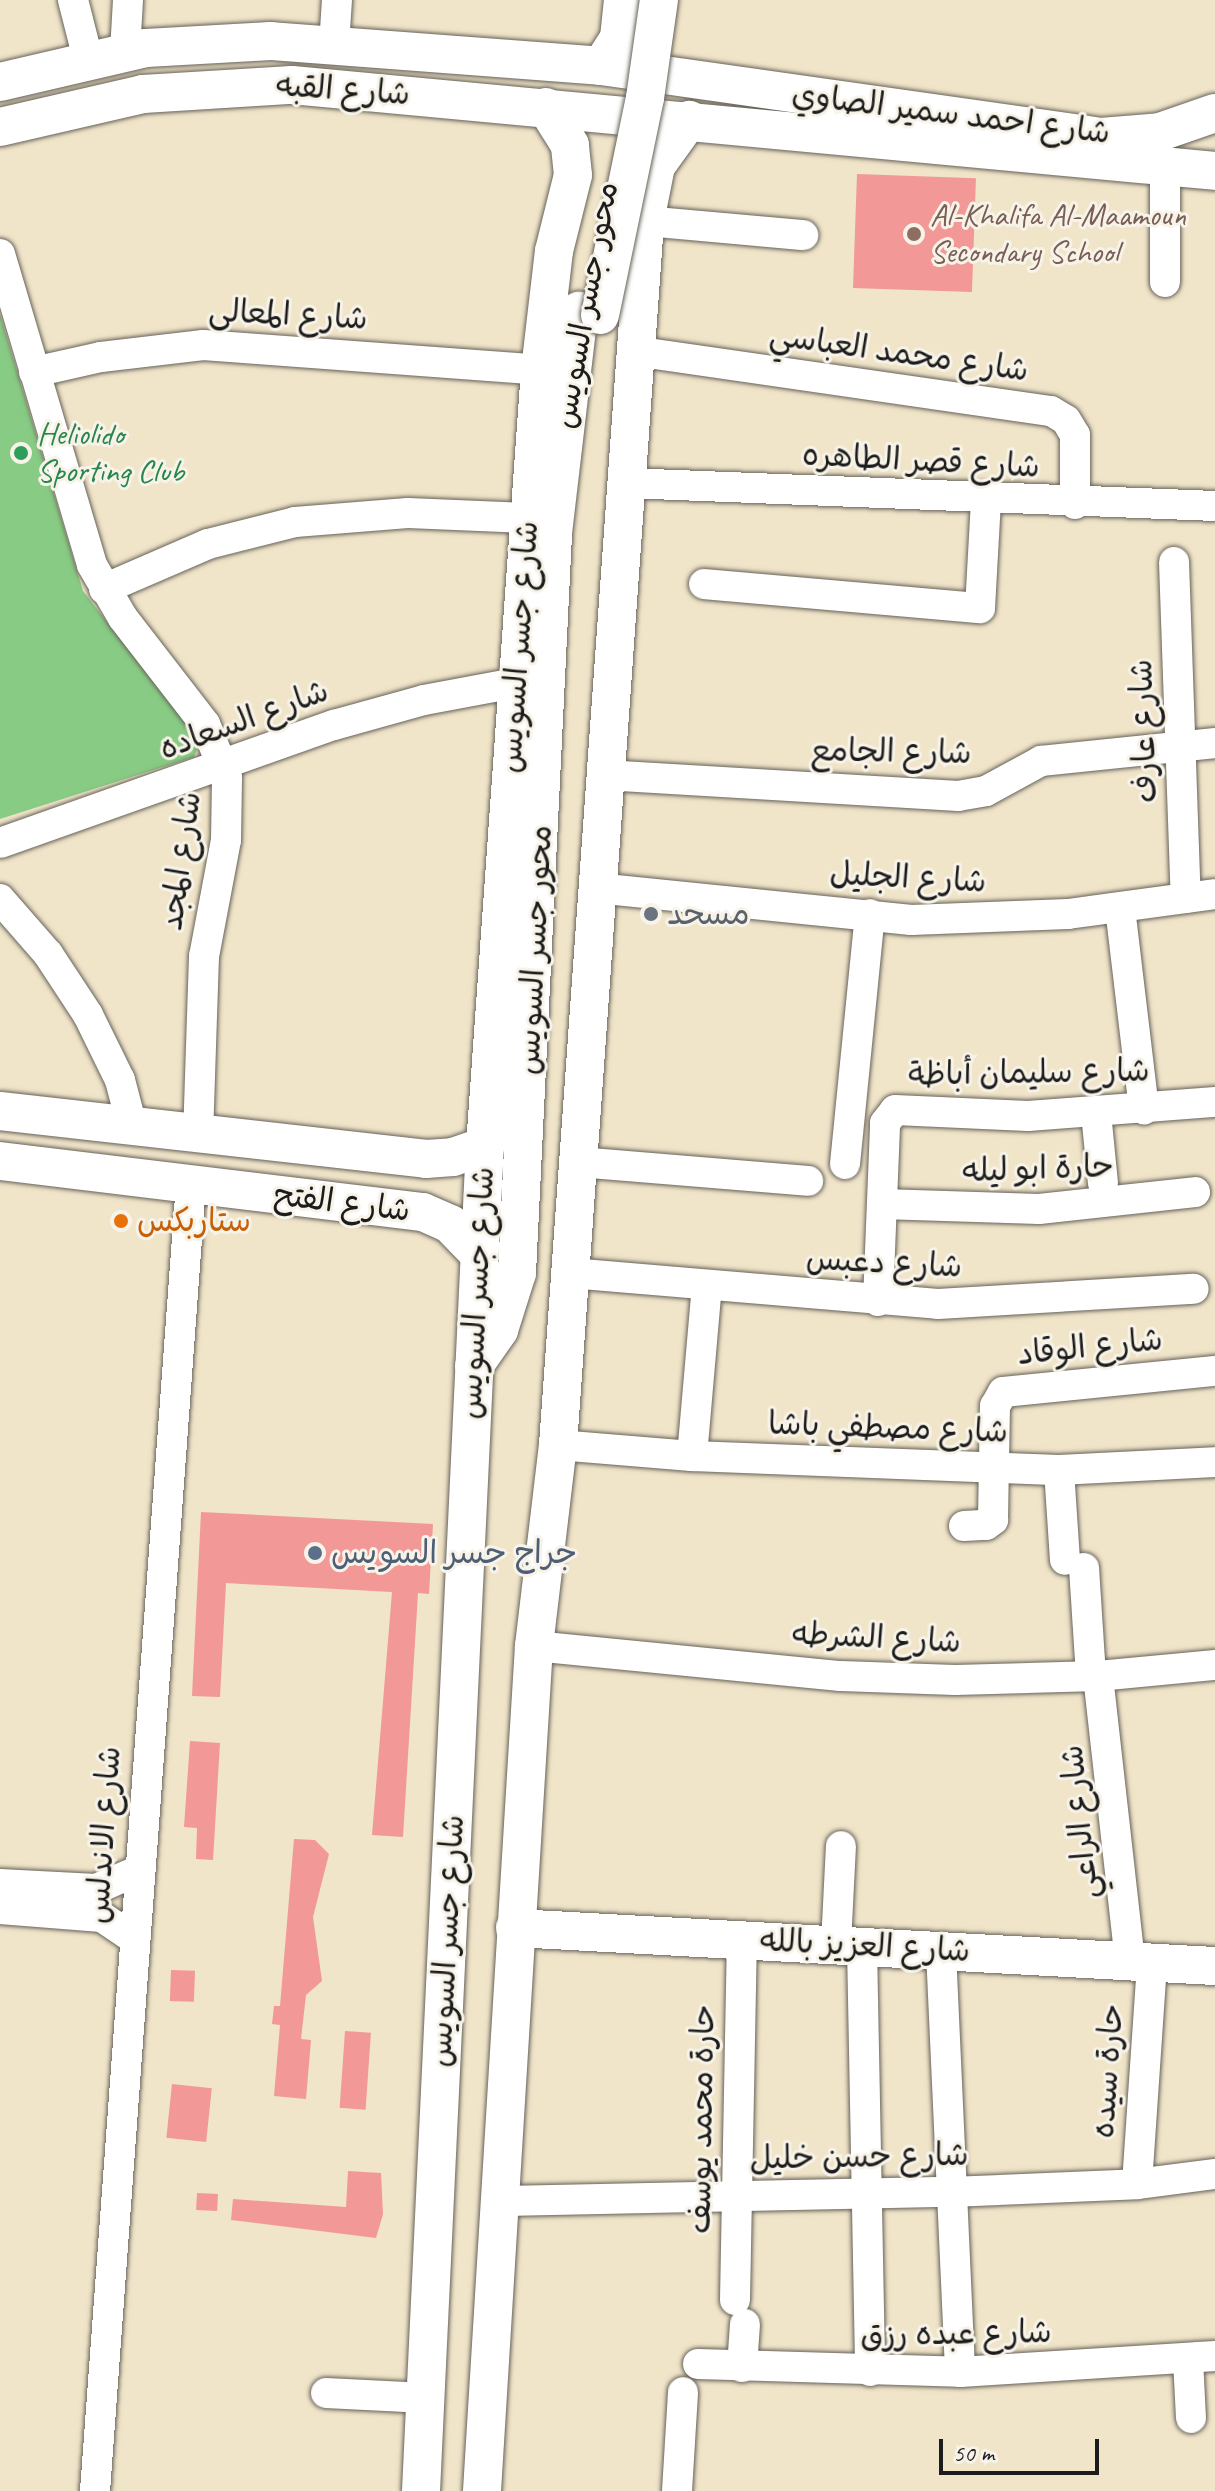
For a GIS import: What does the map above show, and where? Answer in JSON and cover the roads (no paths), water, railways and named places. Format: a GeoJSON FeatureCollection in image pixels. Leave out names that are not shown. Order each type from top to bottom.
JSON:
{"type":"FeatureCollection","features":[{"type":"Feature","properties":{"kind":"main road"},"geometry":{"type":"LineString","coordinates":[[627,9],[639,39],[667,11]]}},
{"type":"Feature","properties":{"kind":"main road"},"geometry":{"type":"LineString","coordinates":[[601,66],[627,9]]}},
{"type":"Feature","properties":{"kind":"main road","name":"محور جسر السويس"},"geometry":{"type":"LineString","coordinates":[[473,1367],[499,1330],[517,1273],[553,533],[621,102],[627,9]]}},
{"type":"Feature","properties":{"kind":"main road"},"geometry":{"type":"LineString","coordinates":[[667,11],[670,53],[684,78]]}},
{"type":"Feature","properties":{"kind":"main road","name":"محور جسر السويس"},"geometry":{"type":"LineString","coordinates":[[565,1339],[548,1315],[539,1273],[575,518],[590,313],[667,11]]}},
{"type":"Feature","properties":{"kind":"main road","name":"شارع القبه"},"geometry":{"type":"LineString","coordinates":[[0,82],[125,52],[229,41],[334,45],[601,66],[684,78]]}},
{"type":"Feature","properties":{"kind":"main road","name":"شارع احمد سمير الصاوي"},"geometry":{"type":"LineString","coordinates":[[684,78],[1101,137],[1160,132],[1215,113]]}},
{"type":"Feature","properties":{"kind":"main road","name":"شارع القبه"},"geometry":{"type":"LineString","coordinates":[[0,127],[122,97],[228,85],[335,87],[689,120]]}},
{"type":"Feature","properties":{"kind":"main road","name":"شارع جسر السويس"},"geometry":{"type":"LineString","coordinates":[[421,2491],[485,1146],[527,518],[540,370],[565,203],[573,175],[570,145],[546,107]]}},
{"type":"Feature","properties":{"kind":"main road"},"geometry":{"type":"LineString","coordinates":[[482,2491],[504,2201],[515,1928],[534,1646],[558,1445],[645,221],[656,166],[689,120]]}},
{"type":"Feature","properties":{"kind":"main road","name":"شارع احمد سمير الصاوي"},"geometry":{"type":"LineString","coordinates":[[689,120],[1215,171]]}},
{"type":"Feature","properties":{"kind":"main road"},"geometry":{"type":"LineString","coordinates":[[565,203],[580,189],[611,184],[630,194],[645,221]]}},
{"type":"Feature","properties":{"kind":"main road","name":"شارع الفتح"},"geometry":{"type":"LineString","coordinates":[[0,1111],[426,1159],[453,1157],[485,1146]]}},
{"type":"Feature","properties":{"kind":"main road"},"geometry":{"type":"LineString","coordinates":[[416,1211],[429,1187],[426,1159]]}},
{"type":"Feature","properties":{"kind":"main road","name":"شارع الفتح"},"geometry":{"type":"LineString","coordinates":[[0,1161],[416,1211],[450,1224],[478,1253]]}},
{"type":"Feature","properties":{"kind":"main road","name":"شارع العزيز بالله"},"geometry":{"type":"LineString","coordinates":[[515,1928],[1215,1966]]}},
{"type":"Feature","properties":{"kind":"street"},"geometry":{"type":"LineString","coordinates":[[73,0],[88,59]]}},
{"type":"Feature","properties":{"kind":"street"},"geometry":{"type":"LineString","coordinates":[[125,52],[128,0]]}},
{"type":"Feature","properties":{"kind":"street"},"geometry":{"type":"LineString","coordinates":[[334,45],[337,0]]}},
{"type":"Feature","properties":{"kind":"street"},"geometry":{"type":"LineString","coordinates":[[1165,167],[1165,282]]}},
{"type":"Feature","properties":{"kind":"street"},"geometry":{"type":"LineString","coordinates":[[645,221],[803,235]]}},
{"type":"Feature","properties":{"kind":"street","name":"شارع المجد"},"geometry":{"type":"LineString","coordinates":[[0,254],[86,548],[104,589],[200,716],[224,766],[229,816],[204,956],[198,1133]]}},
{"type":"Feature","properties":{"kind":"street","name":"شارع المعالى"},"geometry":{"type":"LineString","coordinates":[[34,372],[110,355],[203,345],[540,370]]}},
{"type":"Feature","properties":{"kind":"street","name":"شارع محمد العباسي"},"geometry":{"type":"LineString","coordinates":[[634,351],[1051,411],[1066,420],[1075,435],[1075,504]]}},
{"type":"Feature","properties":{"kind":"street","name":"شارع قصر الطاهره"},"geometry":{"type":"LineString","coordinates":[[625,483],[1075,504],[1215,506]]}},
{"type":"Feature","properties":{"kind":"street"},"geometry":{"type":"LineString","coordinates":[[704,584],[980,608],[986,500]]}},
{"type":"Feature","properties":{"kind":"street"},"geometry":{"type":"LineString","coordinates":[[104,589],[208,544],[295,522],[385,513],[527,518]]}},
{"type":"Feature","properties":{"kind":"street","name":"شارع عارف"},"geometry":{"type":"LineString","coordinates":[[1174,562],[1180,746],[1200,896]]}},
{"type":"Feature","properties":{"kind":"street","name":"شارع السعاده"},"geometry":{"type":"LineString","coordinates":[[0,843],[367,715],[516,683]]}},
{"type":"Feature","properties":{"kind":"street","name":"شارع الجامع"},"geometry":{"type":"LineString","coordinates":[[604,775],[958,796],[986,791],[1041,761],[1215,743]]}},
{"type":"Feature","properties":{"kind":"street","name":"شارع الجليل"},"geometry":{"type":"LineString","coordinates":[[596,888],[963,920],[1120,908],[1200,896]]}},
{"type":"Feature","properties":{"kind":"street"},"geometry":{"type":"LineString","coordinates":[[0,899],[48,954],[84,1007],[120,1080],[132,1126]]}},
{"type":"Feature","properties":{"kind":"street"},"geometry":{"type":"LineString","coordinates":[[1120,908],[1144,1110]]}},
{"type":"Feature","properties":{"kind":"street"},"geometry":{"type":"LineString","coordinates":[[845,1164],[870,914]]}},
{"type":"Feature","properties":{"kind":"street","name":"شارع سليمان أباظة"},"geometry":{"type":"LineString","coordinates":[[878,1301],[885,1123],[895,1110],[1096,1113],[1215,1102]]}},
{"type":"Feature","properties":{"kind":"street"},"geometry":{"type":"LineString","coordinates":[[1096,1113],[1103,1183]]}},
{"type":"Feature","properties":{"kind":"street"},"geometry":{"type":"LineString","coordinates":[[578,1162],[808,1181]]}},
{"type":"Feature","properties":{"kind":"street","name":"شارع الاندلس"},"geometry":{"type":"LineString","coordinates":[[95,2491],[137,1871],[191,1185]]}},
{"type":"Feature","properties":{"kind":"street","name":"حارة ابو ليله"},"geometry":{"type":"LineString","coordinates":[[882,1204],[1039,1209],[1195,1192]]}},
{"type":"Feature","properties":{"kind":"street","name":"شارع دعبس"},"geometry":{"type":"LineString","coordinates":[[570,1273],[878,1301],[1011,1303],[1194,1289]]}},
{"type":"Feature","properties":{"kind":"street"},"geometry":{"type":"LineString","coordinates":[[692,1456],[707,1286]]}},
{"type":"Feature","properties":{"kind":"street","name":"شارع الوقاد"},"geometry":{"type":"LineString","coordinates":[[964,1526],[986,1525],[993,1520],[995,1406],[1007,1390],[1215,1371]]}},
{"type":"Feature","properties":{"kind":"street","name":"شارع مصطفي باشا"},"geometry":{"type":"LineString","coordinates":[[558,1445],[692,1456],[1059,1470],[1215,1462]]}},
{"type":"Feature","properties":{"kind":"street","name":"شارع الراعي"},"geometry":{"type":"LineString","coordinates":[[1059,1470],[1141,1962]]}},
{"type":"Feature","properties":{"kind":"street","name":"شارع الشرطه"},"geometry":{"type":"LineString","coordinates":[[534,1646],[841,1676],[1095,1676],[1215,1665]]}},
{"type":"Feature","properties":{"kind":"street"},"geometry":{"type":"LineString","coordinates":[[841,1846],[867,2194],[870,2371]]}},
{"type":"Feature","properties":{"kind":"street"},"geometry":{"type":"LineString","coordinates":[[0,1884],[96,1889],[137,1871]]}},
{"type":"Feature","properties":{"kind":"street"},"geometry":{"type":"LineString","coordinates":[[0,1909],[95,1915],[116,1923],[133,1938]]}},
{"type":"Feature","properties":{"kind":"street","name":"حارة محمد يوسف"},"geometry":{"type":"LineString","coordinates":[[742,1940],[724,2094],[735,2196],[742,2367]]}},
{"type":"Feature","properties":{"kind":"street"},"geometry":{"type":"LineString","coordinates":[[941,1951],[960,2372]]}},
{"type":"Feature","properties":{"kind":"street","name":"حارة سيده"},"geometry":{"type":"LineString","coordinates":[[1137,2184],[1141,1962]]}},
{"type":"Feature","properties":{"kind":"street","name":"شارع حسن خليل"},"geometry":{"type":"LineString","coordinates":[[504,2201],[950,2192],[1137,2184],[1215,2174]]}},
{"type":"Feature","properties":{"kind":"street"},"geometry":{"type":"LineString","coordinates":[[1191,2418],[1201,2358]]}},
{"type":"Feature","properties":{"kind":"street","name":"شارع عبده رزق"},"geometry":{"type":"LineString","coordinates":[[698,2364],[960,2372],[1201,2358]]}},
{"type":"Feature","properties":{"kind":"street"},"geometry":{"type":"LineString","coordinates":[[677,2491],[683,2392]]}},
{"type":"Feature","properties":{"kind":"street"},"geometry":{"type":"LineString","coordinates":[[326,2393],[426,2398]]}},
{"type":"Feature","properties":{"kind":"place","name":"Al-Khalifa Al-Maamoun Secondary School"},"geometry":{"type":"Point","coordinates":[914,234]}},
{"type":"Feature","properties":{"kind":"place","name":"Heliolido Sporting Club"},"geometry":{"type":"Point","coordinates":[21,453]}},
{"type":"Feature","properties":{"kind":"place","name":"مسحد"},"geometry":{"type":"Point","coordinates":[651,914]}},
{"type":"Feature","properties":{"kind":"place","name":"ستاربكس"},"geometry":{"type":"Point","coordinates":[121,1221]}},
{"type":"Feature","properties":{"kind":"place","name":"جراج جسر السويس"},"geometry":{"type":"Point","coordinates":[315,1553]}}]}
